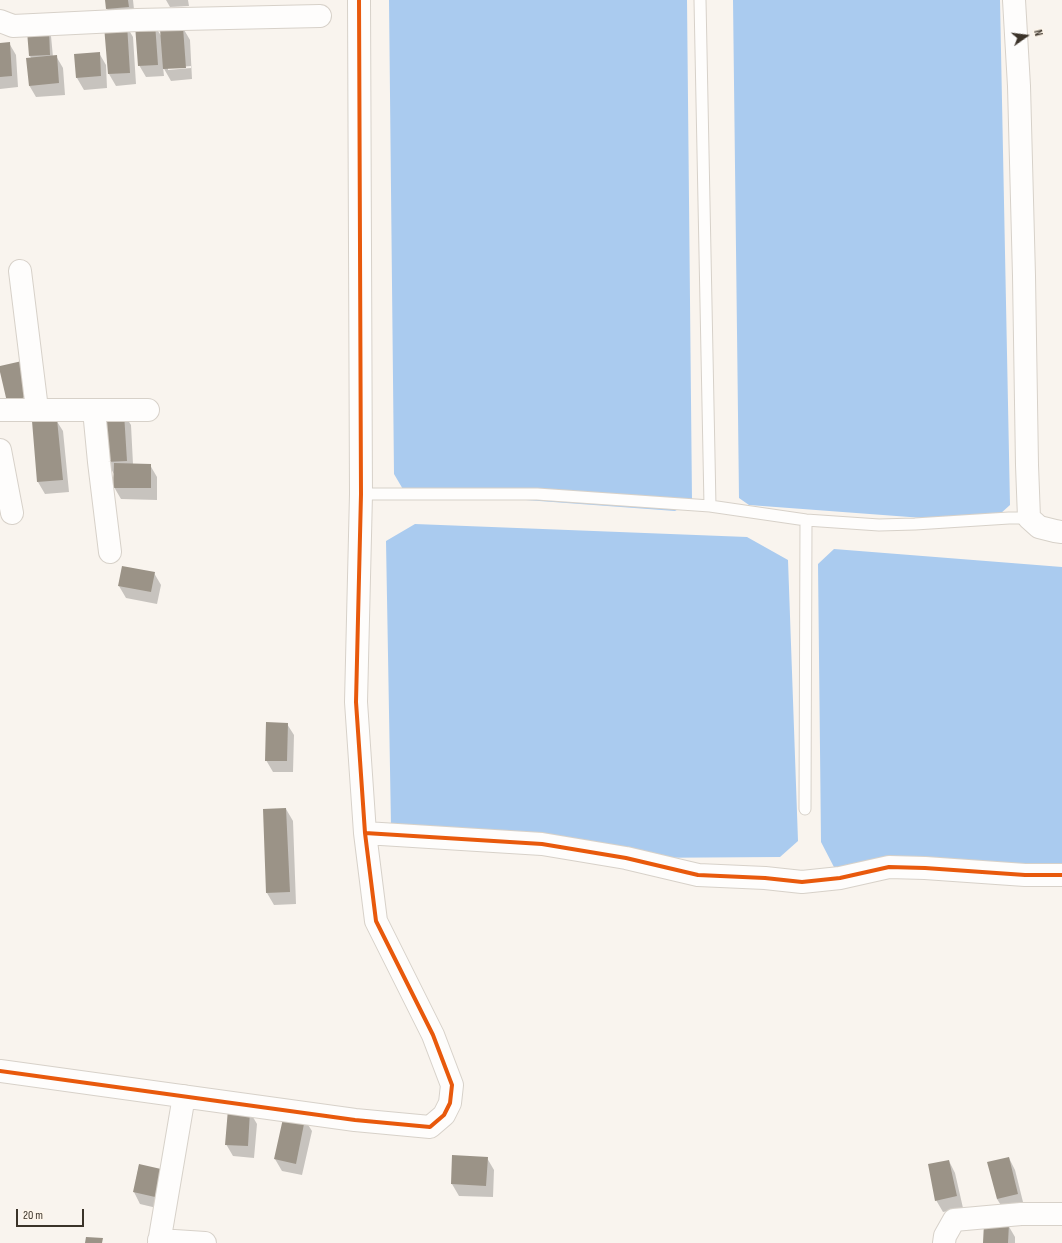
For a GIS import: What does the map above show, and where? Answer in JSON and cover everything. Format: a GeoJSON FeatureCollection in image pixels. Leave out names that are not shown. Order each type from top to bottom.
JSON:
{"type":"FeatureCollection","features":[{"type":"Feature","properties":{"kind":"street"},"geometry":{"type":"LineString","coordinates":[[0,1071],[355,1120],[430,1126],[444,1115],[450,1103],[452,1085],[433,1035],[376,921],[365,833],[356,702],[361,494],[359,0]]}},
{"type":"Feature","properties":{"kind":"street"},"geometry":{"type":"LineString","coordinates":[[1014,0],[1019,94],[1029,518],[1040,527],[1062,532]]}},
{"type":"Feature","properties":{"kind":"street"},"geometry":{"type":"LineString","coordinates":[[0,21],[13,26],[137,20],[320,16]]}},
{"type":"Feature","properties":{"kind":"street"},"geometry":{"type":"LineString","coordinates":[[20,272],[37,409]]}},
{"type":"Feature","properties":{"kind":"street"},"geometry":{"type":"LineString","coordinates":[[0,410],[148,410]]}},
{"type":"Feature","properties":{"kind":"street"},"geometry":{"type":"LineString","coordinates":[[94,410],[110,552]]}},
{"type":"Feature","properties":{"kind":"street"},"geometry":{"type":"LineString","coordinates":[[0,450],[12,513]]}},
{"type":"Feature","properties":{"kind":"street"},"geometry":{"type":"LineString","coordinates":[[365,833],[542,844],[626,858],[698,875],[765,878],[802,882],[840,878],[889,867],[1062,875]]}},
{"type":"Feature","properties":{"kind":"street"},"geometry":{"type":"LineString","coordinates":[[184,1096],[159,1241],[205,1243]]}},
{"type":"Feature","properties":{"kind":"street"},"geometry":{"type":"LineString","coordinates":[[944,1243],[945,1236],[954,1220],[1021,1214],[1062,1214]]}},
{"type":"Feature","properties":{"kind":"lane"},"geometry":{"type":"LineString","coordinates":[[700,0],[710,506]]}},
{"type":"Feature","properties":{"kind":"lane"},"geometry":{"type":"LineString","coordinates":[[361,494],[537,494],[710,506],[806,520],[880,525],[1029,518]]}},
{"type":"Feature","properties":{"kind":"lane"},"geometry":{"type":"LineString","coordinates":[[806,520],[806,809]]}},
{"type":"Feature","properties":{"kind":"water"},"geometry":{"type":"Polygon","coordinates":[[[389,0],[687,0],[692,501],[675,511],[404,491],[394,474],[389,0]]]}},
{"type":"Feature","properties":{"kind":"water"},"geometry":{"type":"Polygon","coordinates":[[[733,0],[1000,0],[1010,505],[990,523],[749,505],[739,498],[733,0]]]}},
{"type":"Feature","properties":{"kind":"water"},"geometry":{"type":"Polygon","coordinates":[[[415,524],[747,537],[788,560],[798,841],[780,857],[629,858],[391,826],[386,541],[415,524]]]}},
{"type":"Feature","properties":{"kind":"water"},"geometry":{"type":"Polygon","coordinates":[[[834,549],[1062,567],[1062,883],[836,871],[821,842],[818,564],[834,549]]]}},
{"type":"Feature","properties":{"kind":"building"},"geometry":{"type":"Polygon","coordinates":[[[105,0],[128,0],[129,7],[106,9],[105,0]]]}},
{"type":"Feature","properties":{"kind":"building"},"geometry":{"type":"Polygon","coordinates":[[[155,23],[158,65],[138,66],[135,25],[155,23]]]}},
{"type":"Feature","properties":{"kind":"building"},"geometry":{"type":"Polygon","coordinates":[[[127,24],[130,73],[108,74],[104,26],[127,24]]]}},
{"type":"Feature","properties":{"kind":"building"},"geometry":{"type":"Polygon","coordinates":[[[183,27],[186,68],[163,69],[160,29],[183,27]]]}},
{"type":"Feature","properties":{"kind":"building"},"geometry":{"type":"Polygon","coordinates":[[[49,29],[50,55],[29,56],[27,31],[49,29]]]}},
{"type":"Feature","properties":{"kind":"building"},"geometry":{"type":"Polygon","coordinates":[[[10,42],[12,76],[0,77],[0,43],[10,42]]]}},
{"type":"Feature","properties":{"kind":"building"},"geometry":{"type":"Polygon","coordinates":[[[100,52],[101,76],[76,78],[74,54],[100,52]]]}},
{"type":"Feature","properties":{"kind":"building"},"geometry":{"type":"Polygon","coordinates":[[[57,55],[59,83],[29,86],[26,58],[57,55]]]}},
{"type":"Feature","properties":{"kind":"building"},"geometry":{"type":"Polygon","coordinates":[[[22,361],[30,396],[7,402],[0,366],[22,361]]]}},
{"type":"Feature","properties":{"kind":"building"},"geometry":{"type":"Polygon","coordinates":[[[124,413],[127,461],[106,462],[104,414],[124,413]]]}},
{"type":"Feature","properties":{"kind":"building"},"geometry":{"type":"Polygon","coordinates":[[[57,419],[63,480],[37,482],[32,421],[57,419]]]}},
{"type":"Feature","properties":{"kind":"building"},"geometry":{"type":"Polygon","coordinates":[[[114,463],[151,464],[151,488],[113,488],[114,463]]]}},
{"type":"Feature","properties":{"kind":"building"},"geometry":{"type":"Polygon","coordinates":[[[122,566],[155,572],[151,592],[118,586],[122,566]]]}},
{"type":"Feature","properties":{"kind":"building"},"geometry":{"type":"Polygon","coordinates":[[[266,722],[288,723],[287,761],[265,761],[266,722]]]}},
{"type":"Feature","properties":{"kind":"building"},"geometry":{"type":"Polygon","coordinates":[[[286,808],[290,892],[266,893],[263,809],[286,808]]]}},
{"type":"Feature","properties":{"kind":"building"},"geometry":{"type":"Polygon","coordinates":[[[228,1109],[250,1111],[248,1146],[225,1145],[228,1109]]]}},
{"type":"Feature","properties":{"kind":"building"},"geometry":{"type":"Polygon","coordinates":[[[284,1114],[305,1119],[296,1164],[274,1159],[284,1114]]]}},
{"type":"Feature","properties":{"kind":"building"},"geometry":{"type":"Polygon","coordinates":[[[452,1155],[488,1157],[486,1186],[451,1184],[452,1155]]]}},
{"type":"Feature","properties":{"kind":"building"},"geometry":{"type":"Polygon","coordinates":[[[1009,1157],[1018,1194],[997,1199],[987,1162],[1009,1157]]]}},
{"type":"Feature","properties":{"kind":"building"},"geometry":{"type":"Polygon","coordinates":[[[949,1160],[957,1196],[935,1201],[928,1164],[949,1160]]]}},
{"type":"Feature","properties":{"kind":"building"},"geometry":{"type":"Polygon","coordinates":[[[139,1164],[161,1169],[155,1197],[133,1192],[139,1164]]]}},
{"type":"Feature","properties":{"kind":"building"},"geometry":{"type":"Polygon","coordinates":[[[984,1223],[1009,1224],[1008,1243],[983,1243],[984,1223]]]}},
{"type":"Feature","properties":{"kind":"building"},"geometry":{"type":"Polygon","coordinates":[[[86,1237],[103,1238],[102,1243],[85,1243],[86,1237]]]}},
{"type":"Feature","properties":{"kind":"cycle path"},"geometry":{"type":"LineString","coordinates":[[359,0],[361,494],[356,702],[365,833]]}},
{"type":"Feature","properties":{"kind":"cycle path"},"geometry":{"type":"LineString","coordinates":[[0,1071],[355,1120],[430,1127],[444,1115],[450,1103],[452,1085],[433,1035],[376,921],[365,833],[542,844],[626,858],[698,875],[765,878],[802,882],[840,878],[889,867],[1025,875],[1062,875]]}}]}
